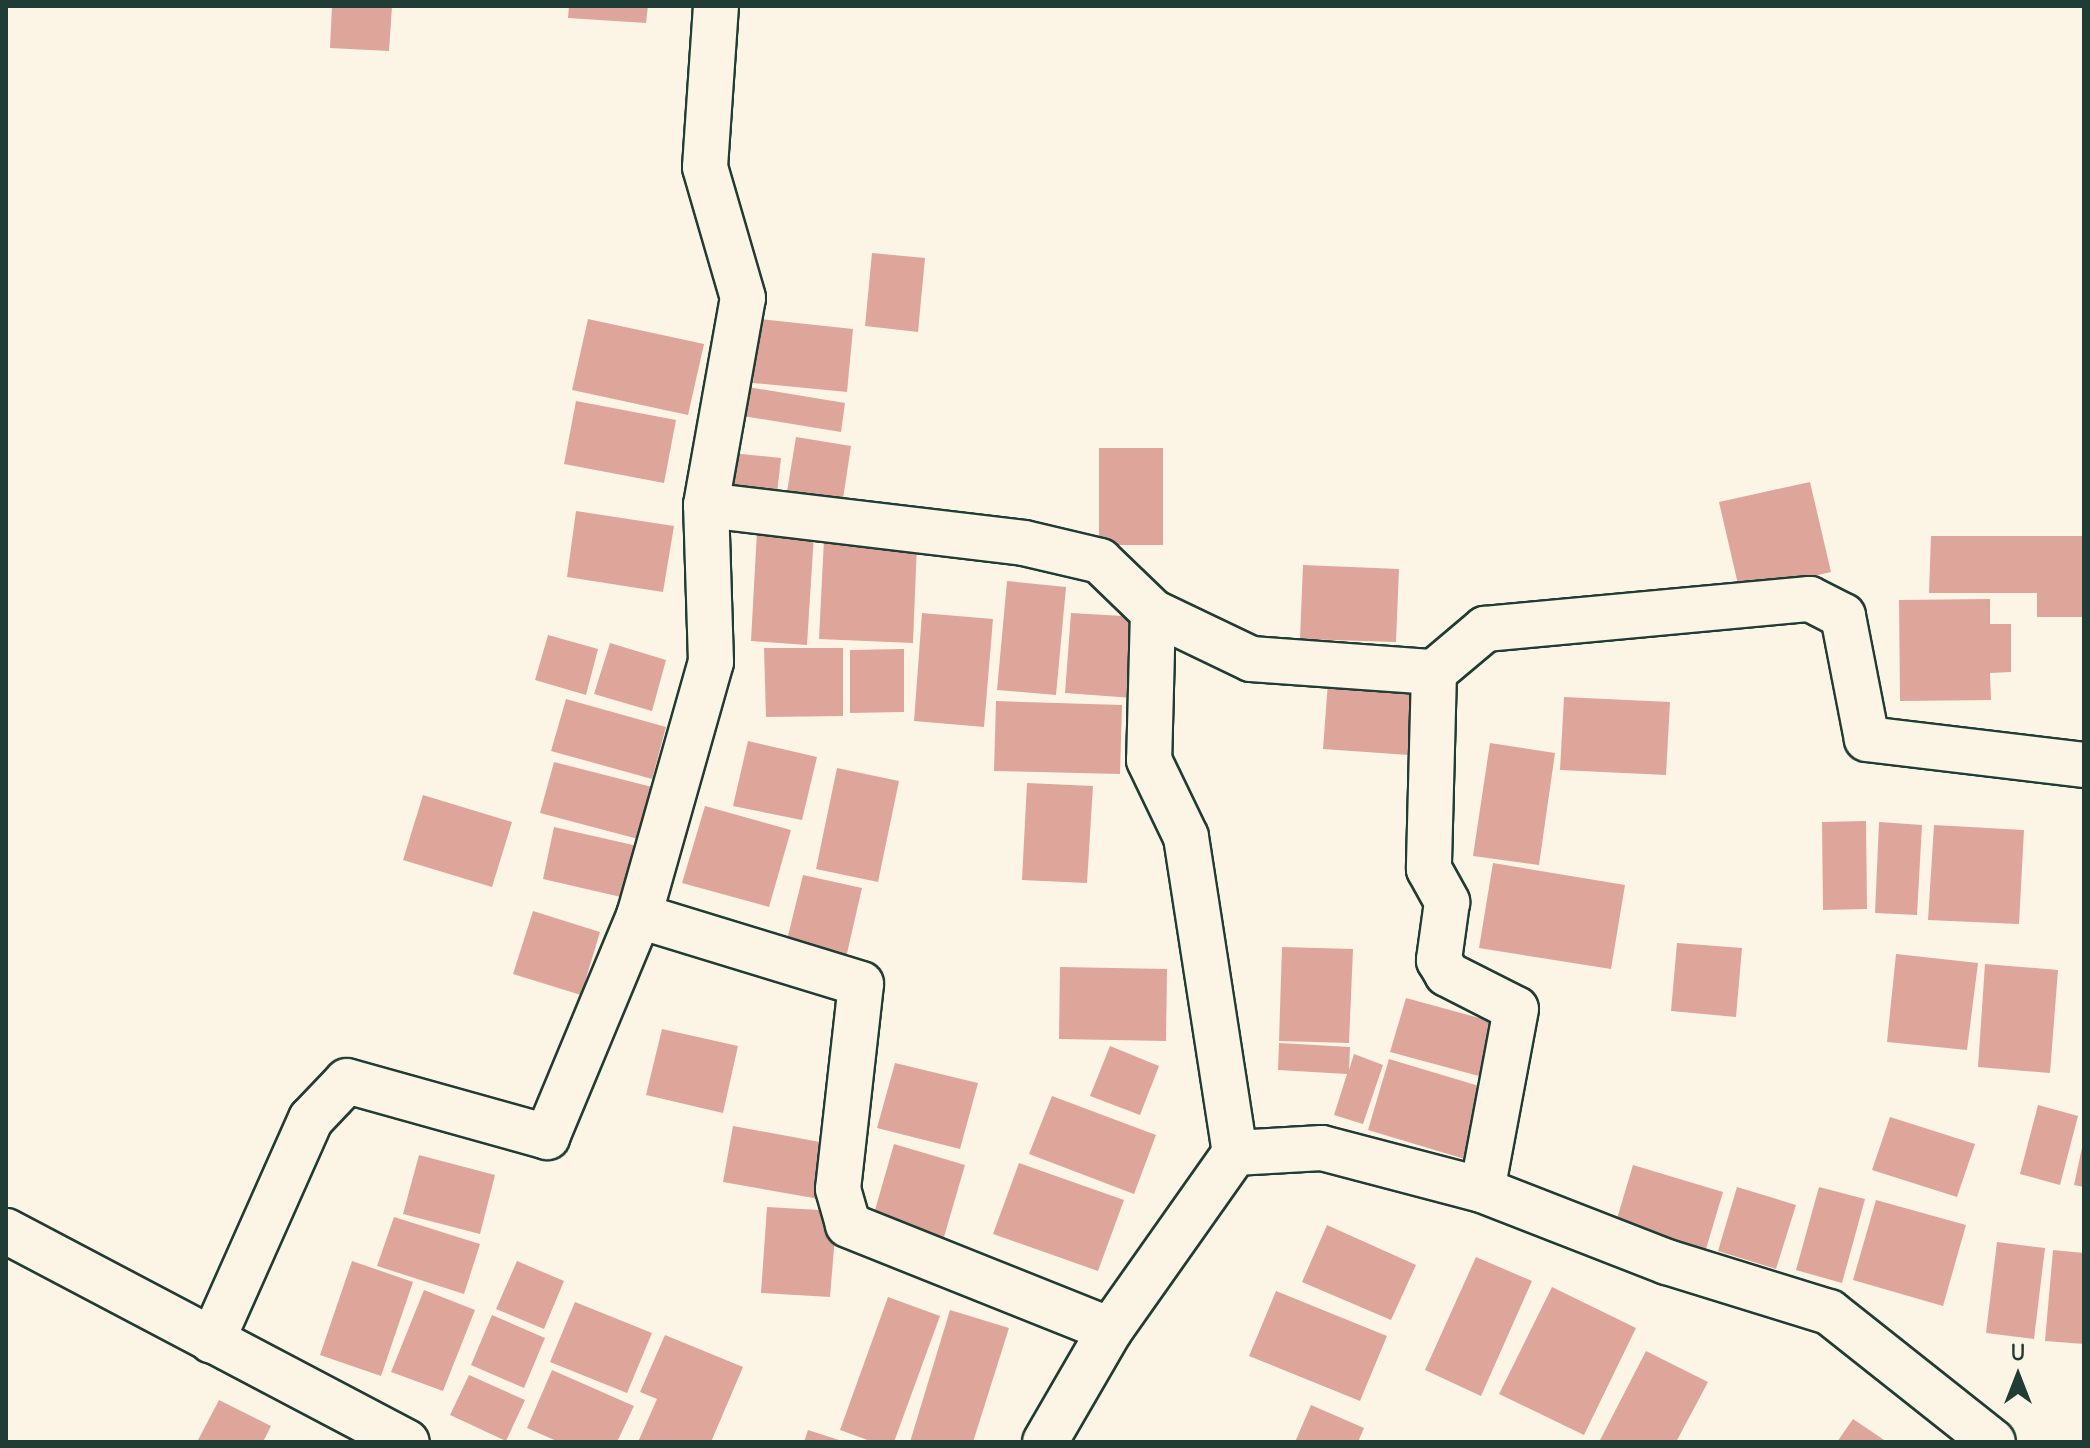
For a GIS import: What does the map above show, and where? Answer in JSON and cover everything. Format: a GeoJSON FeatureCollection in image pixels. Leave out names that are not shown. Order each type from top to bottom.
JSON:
{"type":"FeatureCollection","features":[{"type":"Feature","properties":{"kind":"street"},"geometry":{"type":"LineString","coordinates":[[212,1341],[311,1119],[347,1081],[547,1137],[639,916],[711,662],[706,505],[743,298],[705,167],[716,6]]}},
{"type":"Feature","properties":{"kind":"street"},"geometry":{"type":"LineString","coordinates":[[706,505],[1039,546],[1100,561],[1153,612],[1251,659],[1434,672],[1485,629],[1810,599],[1843,616],[1867,739],[2084,765]]}},
{"type":"Feature","properties":{"kind":"street"},"geometry":{"type":"LineString","coordinates":[[1045,1442],[1110,1330],[1235,1153],[1186,837],[1149,760],[1153,612]]}},
{"type":"Feature","properties":{"kind":"street"},"geometry":{"type":"LineString","coordinates":[[1434,672],[1429,869],[1447,902],[1439,960],[1447,974],[1516,1009],[1482,1190]]}},
{"type":"Feature","properties":{"kind":"street"},"geometry":{"type":"LineString","coordinates":[[639,916],[861,984],[838,1189],[848,1225],[1110,1330]]}},
{"type":"Feature","properties":{"kind":"street"},"geometry":{"type":"LineString","coordinates":[[1235,1153],[1322,1148],[1482,1190],[1667,1262],[1829,1312],[1993,1442]]}},
{"type":"Feature","properties":{"kind":"street"},"geometry":{"type":"LineString","coordinates":[[6,1231],[407,1442]]}},
{"type":"Feature","properties":{"kind":"building"},"geometry":{"type":"Polygon","coordinates":[[[332,6],[392,6],[389,51],[330,48],[332,6]]]}},
{"type":"Feature","properties":{"kind":"building"},"geometry":{"type":"Polygon","coordinates":[[[569,6],[648,6],[646,23],[568,18],[569,6]]]}},
{"type":"Feature","properties":{"kind":"building"},"geometry":{"type":"Polygon","coordinates":[[[872,253],[925,258],[918,332],[865,326],[872,253]]]}},
{"type":"Feature","properties":{"kind":"building"},"geometry":{"type":"Polygon","coordinates":[[[588,319],[704,344],[688,415],[572,390],[588,319]]]}},
{"type":"Feature","properties":{"kind":"building"},"geometry":{"type":"Polygon","coordinates":[[[759,319],[853,329],[847,392],[753,383],[759,319]]]}},
{"type":"Feature","properties":{"kind":"building"},"geometry":{"type":"Polygon","coordinates":[[[748,387],[845,403],[841,432],[743,416],[748,387]]]}},
{"type":"Feature","properties":{"kind":"building"},"geometry":{"type":"Polygon","coordinates":[[[576,401],[676,420],[664,483],[564,464],[576,401]]]}},
{"type":"Feature","properties":{"kind":"building"},"geometry":{"type":"Polygon","coordinates":[[[796,437],[851,446],[840,519],[784,510],[796,437]]]}},
{"type":"Feature","properties":{"kind":"building"},"geometry":{"type":"Polygon","coordinates":[[[1099,448],[1163,448],[1163,545],[1099,545],[1099,448]]]}},
{"type":"Feature","properties":{"kind":"building"},"geometry":{"type":"Polygon","coordinates":[[[731,453],[781,458],[775,511],[725,505],[731,453]]]}},
{"type":"Feature","properties":{"kind":"building"},"geometry":{"type":"Polygon","coordinates":[[[1810,482],[1831,572],[1740,593],[1719,502],[1810,482]]]}},
{"type":"Feature","properties":{"kind":"building"},"geometry":{"type":"Polygon","coordinates":[[[576,511],[674,526],[663,592],[567,577],[576,511]]]}},
{"type":"Feature","properties":{"kind":"building"},"geometry":{"type":"Polygon","coordinates":[[[757,531],[814,534],[807,645],[751,641],[757,531]]]}},
{"type":"Feature","properties":{"kind":"building"},"geometry":{"type":"Polygon","coordinates":[[[1931,536],[2083,536],[2083,617],[2037,617],[2037,593],[1929,593],[1931,536]]]}},
{"type":"Feature","properties":{"kind":"building"},"geometry":{"type":"Polygon","coordinates":[[[824,539],[917,543],[913,643],[819,639],[824,539]]]}},
{"type":"Feature","properties":{"kind":"building"},"geometry":{"type":"Polygon","coordinates":[[[1303,565],[1399,569],[1396,642],[1300,639],[1303,565]]]}},
{"type":"Feature","properties":{"kind":"building"},"geometry":{"type":"Polygon","coordinates":[[[1007,581],[1066,587],[1056,695],[997,690],[1007,581]]]}},
{"type":"Feature","properties":{"kind":"building"},"geometry":{"type":"Polygon","coordinates":[[[1990,599],[1990,624],[2011,624],[2011,672],[1990,673],[1991,700],[1900,701],[1899,600],[1990,599]]]}},
{"type":"Feature","properties":{"kind":"building"},"geometry":{"type":"Polygon","coordinates":[[[922,613],[993,619],[984,727],[914,721],[922,613]]]}},
{"type":"Feature","properties":{"kind":"building"},"geometry":{"type":"Polygon","coordinates":[[[1071,613],[1140,617],[1133,698],[1065,693],[1071,613]]]}},
{"type":"Feature","properties":{"kind":"building"},"geometry":{"type":"Polygon","coordinates":[[[548,635],[598,649],[586,695],[535,680],[548,635]]]}},
{"type":"Feature","properties":{"kind":"building"},"geometry":{"type":"Polygon","coordinates":[[[610,643],[666,660],[652,711],[594,694],[610,643]]]}},
{"type":"Feature","properties":{"kind":"building"},"geometry":{"type":"Polygon","coordinates":[[[764,648],[843,648],[843,716],[766,717],[764,648]]]}},
{"type":"Feature","properties":{"kind":"building"},"geometry":{"type":"Polygon","coordinates":[[[904,649],[904,712],[850,713],[850,650],[904,649]]]}},
{"type":"Feature","properties":{"kind":"building"},"geometry":{"type":"Polygon","coordinates":[[[1328,682],[1413,688],[1409,755],[1323,749],[1328,682]]]}},
{"type":"Feature","properties":{"kind":"building"},"geometry":{"type":"Polygon","coordinates":[[[1564,697],[1670,702],[1666,775],[1560,770],[1564,697]]]}},
{"type":"Feature","properties":{"kind":"building"},"geometry":{"type":"Polygon","coordinates":[[[566,699],[666,727],[652,779],[551,751],[566,699]]]}},
{"type":"Feature","properties":{"kind":"building"},"geometry":{"type":"Polygon","coordinates":[[[996,701],[1122,705],[1120,774],[994,771],[996,701]]]}},
{"type":"Feature","properties":{"kind":"building"},"geometry":{"type":"Polygon","coordinates":[[[748,741],[817,757],[802,820],[733,806],[748,741]]]}},
{"type":"Feature","properties":{"kind":"building"},"geometry":{"type":"Polygon","coordinates":[[[1490,743],[1555,753],[1539,865],[1473,856],[1490,743]]]}},
{"type":"Feature","properties":{"kind":"building"},"geometry":{"type":"Polygon","coordinates":[[[554,762],[652,787],[638,839],[540,813],[554,762]]]}},
{"type":"Feature","properties":{"kind":"building"},"geometry":{"type":"Polygon","coordinates":[[[837,768],[899,781],[878,882],[816,869],[837,768]]]}},
{"type":"Feature","properties":{"kind":"building"},"geometry":{"type":"Polygon","coordinates":[[[1027,783],[1093,786],[1087,883],[1022,880],[1027,783]]]}},
{"type":"Feature","properties":{"kind":"building"},"geometry":{"type":"Polygon","coordinates":[[[423,795],[512,822],[492,887],[403,860],[423,795]]]}},
{"type":"Feature","properties":{"kind":"building"},"geometry":{"type":"Polygon","coordinates":[[[705,806],[791,830],[769,907],[682,883],[705,806]]]}},
{"type":"Feature","properties":{"kind":"building"},"geometry":{"type":"Polygon","coordinates":[[[1866,821],[1867,909],[1823,910],[1822,822],[1866,821]]]}},
{"type":"Feature","properties":{"kind":"building"},"geometry":{"type":"Polygon","coordinates":[[[1879,822],[1922,825],[1917,915],[1875,913],[1879,822]]]}},
{"type":"Feature","properties":{"kind":"building"},"geometry":{"type":"Polygon","coordinates":[[[1934,825],[2024,830],[2019,924],[1928,920],[1934,825]]]}},
{"type":"Feature","properties":{"kind":"building"},"geometry":{"type":"Polygon","coordinates":[[[554,827],[646,848],[634,900],[543,879],[554,827]]]}},
{"type":"Feature","properties":{"kind":"building"},"geometry":{"type":"Polygon","coordinates":[[[1493,863],[1625,885],[1611,969],[1479,948],[1493,863]]]}},
{"type":"Feature","properties":{"kind":"building"},"geometry":{"type":"Polygon","coordinates":[[[803,875],[862,888],[845,962],[785,948],[803,875]]]}},
{"type":"Feature","properties":{"kind":"building"},"geometry":{"type":"Polygon","coordinates":[[[533,911],[600,932],[581,995],[513,974],[533,911]]]}},
{"type":"Feature","properties":{"kind":"building"},"geometry":{"type":"Polygon","coordinates":[[[1677,943],[1742,948],[1736,1017],[1671,1011],[1677,943]]]}},
{"type":"Feature","properties":{"kind":"building"},"geometry":{"type":"Polygon","coordinates":[[[1282,947],[1353,949],[1349,1043],[1279,1041],[1282,947]]]}},
{"type":"Feature","properties":{"kind":"building"},"geometry":{"type":"Polygon","coordinates":[[[1896,954],[1978,963],[1967,1050],[1887,1042],[1896,954]]]}},
{"type":"Feature","properties":{"kind":"building"},"geometry":{"type":"Polygon","coordinates":[[[1985,964],[2058,970],[2050,1073],[1978,1067],[1985,964]]]}},
{"type":"Feature","properties":{"kind":"building"},"geometry":{"type":"Polygon","coordinates":[[[1060,967],[1167,969],[1166,1041],[1059,1039],[1060,967]]]}},
{"type":"Feature","properties":{"kind":"building"},"geometry":{"type":"Polygon","coordinates":[[[1406,998],[1505,1025],[1490,1079],[1390,1052],[1406,998]]]}},
{"type":"Feature","properties":{"kind":"building"},"geometry":{"type":"Polygon","coordinates":[[[662,1029],[738,1046],[723,1113],[646,1095],[662,1029]]]}},
{"type":"Feature","properties":{"kind":"building"},"geometry":{"type":"Polygon","coordinates":[[[1279,1043],[1350,1047],[1349,1070],[1354,1054],[1383,1065],[1363,1124],[1334,1115],[1347,1074],[1278,1070],[1279,1043]]]}},
{"type":"Feature","properties":{"kind":"building"},"geometry":{"type":"Polygon","coordinates":[[[1110,1046],[1159,1066],[1140,1115],[1090,1096],[1110,1046]]]}},
{"type":"Feature","properties":{"kind":"building"},"geometry":{"type":"Polygon","coordinates":[[[1389,1059],[1489,1089],[1468,1160],[1368,1130],[1389,1059]]]}},
{"type":"Feature","properties":{"kind":"building"},"geometry":{"type":"Polygon","coordinates":[[[895,1063],[978,1083],[960,1149],[877,1128],[895,1063]]]}},
{"type":"Feature","properties":{"kind":"building"},"geometry":{"type":"Polygon","coordinates":[[[1052,1096],[1156,1135],[1134,1194],[1029,1154],[1052,1096]]]}},
{"type":"Feature","properties":{"kind":"building"},"geometry":{"type":"Polygon","coordinates":[[[2038,1105],[2078,1116],[2060,1185],[2020,1174],[2038,1105]]]}},
{"type":"Feature","properties":{"kind":"building"},"geometry":{"type":"Polygon","coordinates":[[[1890,1117],[1975,1144],[1957,1197],[1872,1170],[1890,1117]]]}},
{"type":"Feature","properties":{"kind":"building"},"geometry":{"type":"Polygon","coordinates":[[[733,1126],[836,1145],[825,1200],[723,1182],[733,1126]]]}},
{"type":"Feature","properties":{"kind":"building"},"geometry":{"type":"Polygon","coordinates":[[[894,1144],[965,1165],[944,1237],[873,1217],[894,1144]]]}},
{"type":"Feature","properties":{"kind":"building"},"geometry":{"type":"Polygon","coordinates":[[[2084,1144],[2084,1187],[2074,1185],[2084,1144]]]}},
{"type":"Feature","properties":{"kind":"building"},"geometry":{"type":"Polygon","coordinates":[[[419,1155],[495,1175],[480,1234],[403,1214],[419,1155]]]}},
{"type":"Feature","properties":{"kind":"building"},"geometry":{"type":"Polygon","coordinates":[[[1019,1163],[1124,1200],[1098,1271],[993,1234],[1019,1163]]]}},
{"type":"Feature","properties":{"kind":"building"},"geometry":{"type":"Polygon","coordinates":[[[1633,1165],[1723,1192],[1703,1259],[1613,1232],[1633,1165]]]}},
{"type":"Feature","properties":{"kind":"building"},"geometry":{"type":"Polygon","coordinates":[[[1737,1187],[1796,1205],[1776,1269],[1718,1251],[1737,1187]]]}},
{"type":"Feature","properties":{"kind":"building"},"geometry":{"type":"Polygon","coordinates":[[[1819,1187],[1865,1199],[1842,1283],[1796,1270],[1819,1187]]]}},
{"type":"Feature","properties":{"kind":"building"},"geometry":{"type":"Polygon","coordinates":[[[1876,1200],[1966,1225],[1943,1306],[1853,1280],[1876,1200]]]}},
{"type":"Feature","properties":{"kind":"building"},"geometry":{"type":"Polygon","coordinates":[[[767,1207],[837,1211],[830,1297],[761,1293],[767,1207]]]}},
{"type":"Feature","properties":{"kind":"building"},"geometry":{"type":"Polygon","coordinates":[[[394,1217],[480,1244],[464,1294],[377,1266],[394,1217]]]}},
{"type":"Feature","properties":{"kind":"building"},"geometry":{"type":"Polygon","coordinates":[[[1327,1225],[1416,1265],[1391,1320],[1302,1282],[1327,1225]]]}},
{"type":"Feature","properties":{"kind":"building"},"geometry":{"type":"Polygon","coordinates":[[[1997,1242],[2045,1248],[2034,1339],[1986,1333],[1997,1242]]]}},
{"type":"Feature","properties":{"kind":"building"},"geometry":{"type":"Polygon","coordinates":[[[2053,1250],[2084,1253],[2084,1344],[2045,1341],[2053,1250]]]}},
{"type":"Feature","properties":{"kind":"building"},"geometry":{"type":"Polygon","coordinates":[[[1476,1257],[1532,1281],[1481,1396],[1425,1370],[1476,1257]]]}},
{"type":"Feature","properties":{"kind":"building"},"geometry":{"type":"Polygon","coordinates":[[[352,1261],[413,1282],[381,1376],[320,1355],[352,1261]]]}},
{"type":"Feature","properties":{"kind":"building"},"geometry":{"type":"Polygon","coordinates":[[[517,1261],[564,1281],[544,1329],[496,1309],[517,1261]]]}},
{"type":"Feature","properties":{"kind":"building"},"geometry":{"type":"Polygon","coordinates":[[[1552,1287],[1636,1328],[1584,1435],[1499,1394],[1552,1287]]]}},
{"type":"Feature","properties":{"kind":"building"},"geometry":{"type":"Polygon","coordinates":[[[424,1290],[475,1310],[443,1391],[391,1372],[424,1290]]]}},
{"type":"Feature","properties":{"kind":"building"},"geometry":{"type":"Polygon","coordinates":[[[1276,1291],[1387,1336],[1360,1401],[1249,1356],[1276,1291]]]}},
{"type":"Feature","properties":{"kind":"building"},"geometry":{"type":"Polygon","coordinates":[[[888,1297],[940,1316],[894,1442],[873,1442],[840,1430],[888,1297]]]}},
{"type":"Feature","properties":{"kind":"building"},"geometry":{"type":"Polygon","coordinates":[[[575,1302],[652,1333],[627,1393],[550,1362],[575,1302]]]}},
{"type":"Feature","properties":{"kind":"building"},"geometry":{"type":"Polygon","coordinates":[[[950,1310],[1009,1328],[973,1442],[910,1442],[950,1310]]]}},
{"type":"Feature","properties":{"kind":"building"},"geometry":{"type":"Polygon","coordinates":[[[492,1315],[545,1338],[524,1388],[471,1365],[492,1315]]]}},
{"type":"Feature","properties":{"kind":"building"},"geometry":{"type":"Polygon","coordinates":[[[665,1335],[743,1367],[711,1442],[638,1442],[657,1399],[640,1392],[665,1335]]]}},
{"type":"Feature","properties":{"kind":"building"},"geometry":{"type":"Polygon","coordinates":[[[1646,1351],[1708,1382],[1676,1442],[1599,1442],[1646,1351]]]}},
{"type":"Feature","properties":{"kind":"building"},"geometry":{"type":"Polygon","coordinates":[[[552,1370],[634,1406],[617,1442],[559,1442],[527,1428],[552,1370]]]}},
{"type":"Feature","properties":{"kind":"building"},"geometry":{"type":"Polygon","coordinates":[[[469,1375],[525,1400],[506,1441],[450,1415],[469,1375]]]}},
{"type":"Feature","properties":{"kind":"building"},"geometry":{"type":"Polygon","coordinates":[[[219,1400],[271,1426],[263,1442],[197,1442],[219,1400]]]}},
{"type":"Feature","properties":{"kind":"building"},"geometry":{"type":"Polygon","coordinates":[[[1311,1405],[1364,1428],[1358,1442],[1295,1442],[1311,1405]]]}},
{"type":"Feature","properties":{"kind":"building"},"geometry":{"type":"Polygon","coordinates":[[[1853,1419],[1887,1442],[1837,1442],[1853,1419]]]}},
{"type":"Feature","properties":{"kind":"building"},"geometry":{"type":"Polygon","coordinates":[[[808,1430],[842,1441],[842,1442],[804,1442],[808,1430]]]}}]}
